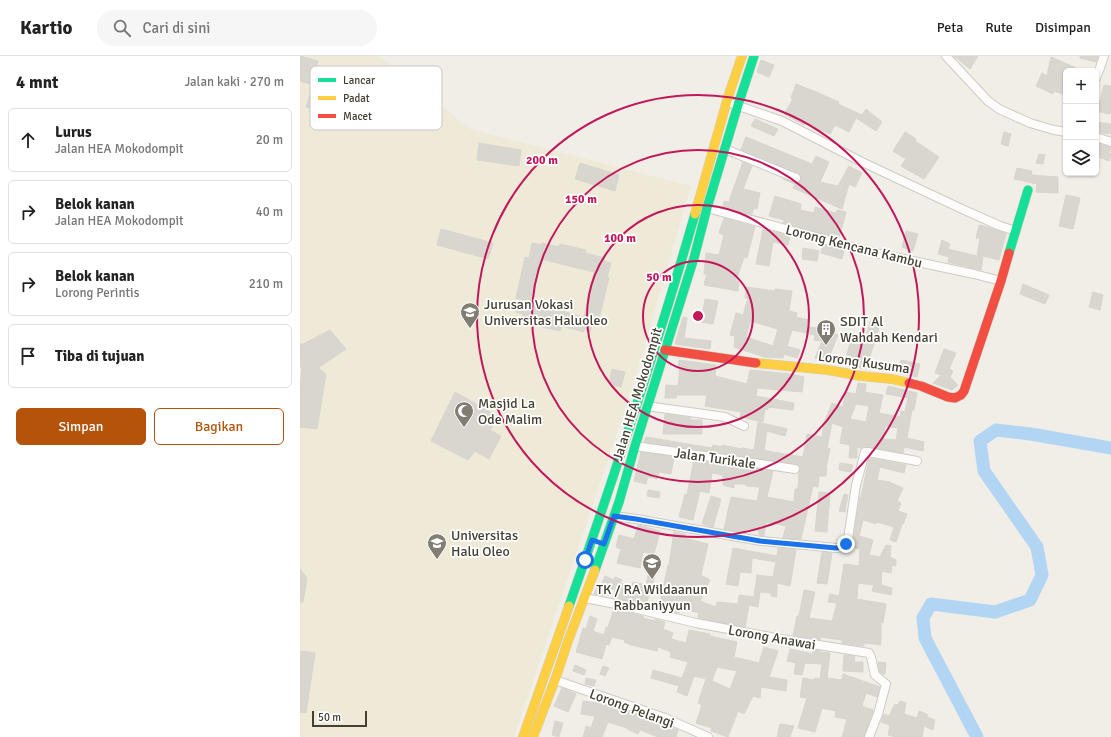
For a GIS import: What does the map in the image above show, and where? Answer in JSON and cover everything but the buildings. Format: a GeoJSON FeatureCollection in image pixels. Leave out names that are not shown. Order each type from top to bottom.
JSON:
{"type":"FeatureCollection","features":[{"type":"Feature","properties":{"kind":"street","name":"Jalan HEA Mokodompit"},"geometry":{"type":"LineString","coordinates":[[523,737],[638,403],[727,101],[742,56]]}},
{"type":"Feature","properties":{"kind":"street","name":"Jalan HEA Mokodompit"},"geometry":{"type":"LineString","coordinates":[[534,737],[619,502],[647,406],[694,258],[724,149],[754,56]]}},
{"type":"Feature","properties":{"kind":"street"},"geometry":{"type":"LineString","coordinates":[[946,56],[988,101],[999,109],[1030,123],[1063,132]]}},
{"type":"Feature","properties":{"kind":"street"},"geometry":{"type":"LineString","coordinates":[[1099,70],[1104,56]]}},
{"type":"Feature","properties":{"kind":"street"},"geometry":{"type":"LineString","coordinates":[[727,101],[782,121],[862,162],[962,209],[1016,232]]}},
{"type":"Feature","properties":{"kind":"street"},"geometry":{"type":"LineString","coordinates":[[1099,138],[1111,142]]}},
{"type":"Feature","properties":{"kind":"street"},"geometry":{"type":"LineString","coordinates":[[724,149],[796,178]]}},
{"type":"Feature","properties":{"kind":"street"},"geometry":{"type":"LineString","coordinates":[[1000,281],[1028,190]]}},
{"type":"Feature","properties":{"kind":"street","name":"Lorong Kencana Kambu"},"geometry":{"type":"LineString","coordinates":[[707,208],[871,252],[1000,281]]}},
{"type":"Feature","properties":{"kind":"street","name":"Lorong Kusuma"},"geometry":{"type":"LineString","coordinates":[[665,350],[762,364],[828,370],[861,376],[892,379],[921,386],[948,397],[955,398],[961,395],[964,391],[1000,281]]}},
{"type":"Feature","properties":{"kind":"street"},"geometry":{"type":"LineString","coordinates":[[669,302],[679,305]]}},
{"type":"Feature","properties":{"kind":"street"},"geometry":{"type":"LineString","coordinates":[[647,406],[726,417],[744,426]]}},
{"type":"Feature","properties":{"kind":"street","name":"Jalan Turikale"},"geometry":{"type":"LineString","coordinates":[[635,446],[795,469]]}},
{"type":"Feature","properties":{"kind":"street"},"geometry":{"type":"LineString","coordinates":[[614,516],[760,541],[836,548],[843,547],[848,539],[856,485],[865,452],[917,461]]}},
{"type":"Feature","properties":{"kind":"street"},"geometry":{"type":"LineString","coordinates":[[592,540],[604,544]]}},
{"type":"Feature","properties":{"kind":"street","name":"Lorong Anawai"},"geometry":{"type":"LineString","coordinates":[[585,598],[696,623],[781,639],[861,651],[869,654],[875,675],[886,684],[878,714],[869,737]]}},
{"type":"Feature","properties":{"kind":"street","name":"Lorong Pelangi"},"geometry":{"type":"LineString","coordinates":[[555,680],[664,718],[708,737]]}},
{"type":"Feature","properties":{"kind":"street"},"geometry":{"type":"LineString","coordinates":[[537,695],[548,700]]}},
{"type":"Feature","properties":{"kind":"shaded area","name":"Universitas Halu Oleo"},"geometry":{"type":"Polygon","coordinates":[[[300,56],[379,56],[391,66],[310,66],[310,130],[442,130],[442,107],[470,129],[691,186],[634,383],[514,737],[300,737],[300,56]]]}},
{"type":"Feature","properties":{"kind":"waterway"},"geometry":{"type":"LineString","coordinates":[[977,737],[925,638],[923,618],[931,604],[995,612],[1030,600],[1042,575],[1037,547],[984,471],[980,441],[996,430],[1031,434],[1111,448]]}},
{"type":"Feature","properties":{"kind":"traffic: fast"},"geometry":{"type":"LineString","coordinates":[[595,570],[619,502],[754,56]]}},
{"type":"Feature","properties":{"kind":"traffic: fast"},"geometry":{"type":"LineString","coordinates":[[1009,253],[1028,190]]}},
{"type":"Feature","properties":{"kind":"traffic: fast"},"geometry":{"type":"LineString","coordinates":[[569,606],[635,411],[695,214]]}},
{"type":"Feature","properties":{"kind":"traffic: slow"},"geometry":{"type":"LineString","coordinates":[[695,214],[728,97],[742,56]]}},
{"type":"Feature","properties":{"kind":"traffic: slow"},"geometry":{"type":"LineString","coordinates":[[756,363],[828,370],[861,376],[892,379],[909,383]]}},
{"type":"Feature","properties":{"kind":"traffic: slow"},"geometry":{"type":"LineString","coordinates":[[533,737],[595,570]]}},
{"type":"Feature","properties":{"kind":"traffic: slow"},"geometry":{"type":"LineString","coordinates":[[523,737],[569,606]]}},
{"type":"Feature","properties":{"kind":"traffic: jam"},"geometry":{"type":"LineString","coordinates":[[909,383],[921,386],[948,397],[955,398],[961,395],[964,391],[1009,253]]}},
{"type":"Feature","properties":{"kind":"traffic: jam"},"geometry":{"type":"LineString","coordinates":[[665,350],[756,363]]}},
{"type":"Feature","properties":{"kind":"place","name":"Jurusan Vokasi Universitas Haluoleo"},"geometry":{"type":"Point","coordinates":[470,329]}},
{"type":"Feature","properties":{"kind":"place","name":"SDIT Al Wahdah Kendari"},"geometry":{"type":"Point","coordinates":[826,346]}},
{"type":"Feature","properties":{"kind":"place","name":"Masjid La Ode Malim"},"geometry":{"type":"Point","coordinates":[464,428]}},
{"type":"Feature","properties":{"kind":"place","name":"Universitas Halu Oleo"},"geometry":{"type":"Point","coordinates":[437,560]}},
{"type":"Feature","properties":{"kind":"place","name":"TK / RA Wildaanun Rabbaniyyun"},"geometry":{"type":"Point","coordinates":[652,580]}},
{"type":"Feature","properties":{"kind":"route"},"geometry":{"type":"LineString","coordinates":[[585,560],[592,540],[604,544],[614,516],[760,541],[836,548],[843,547],[846,544]]}}]}
